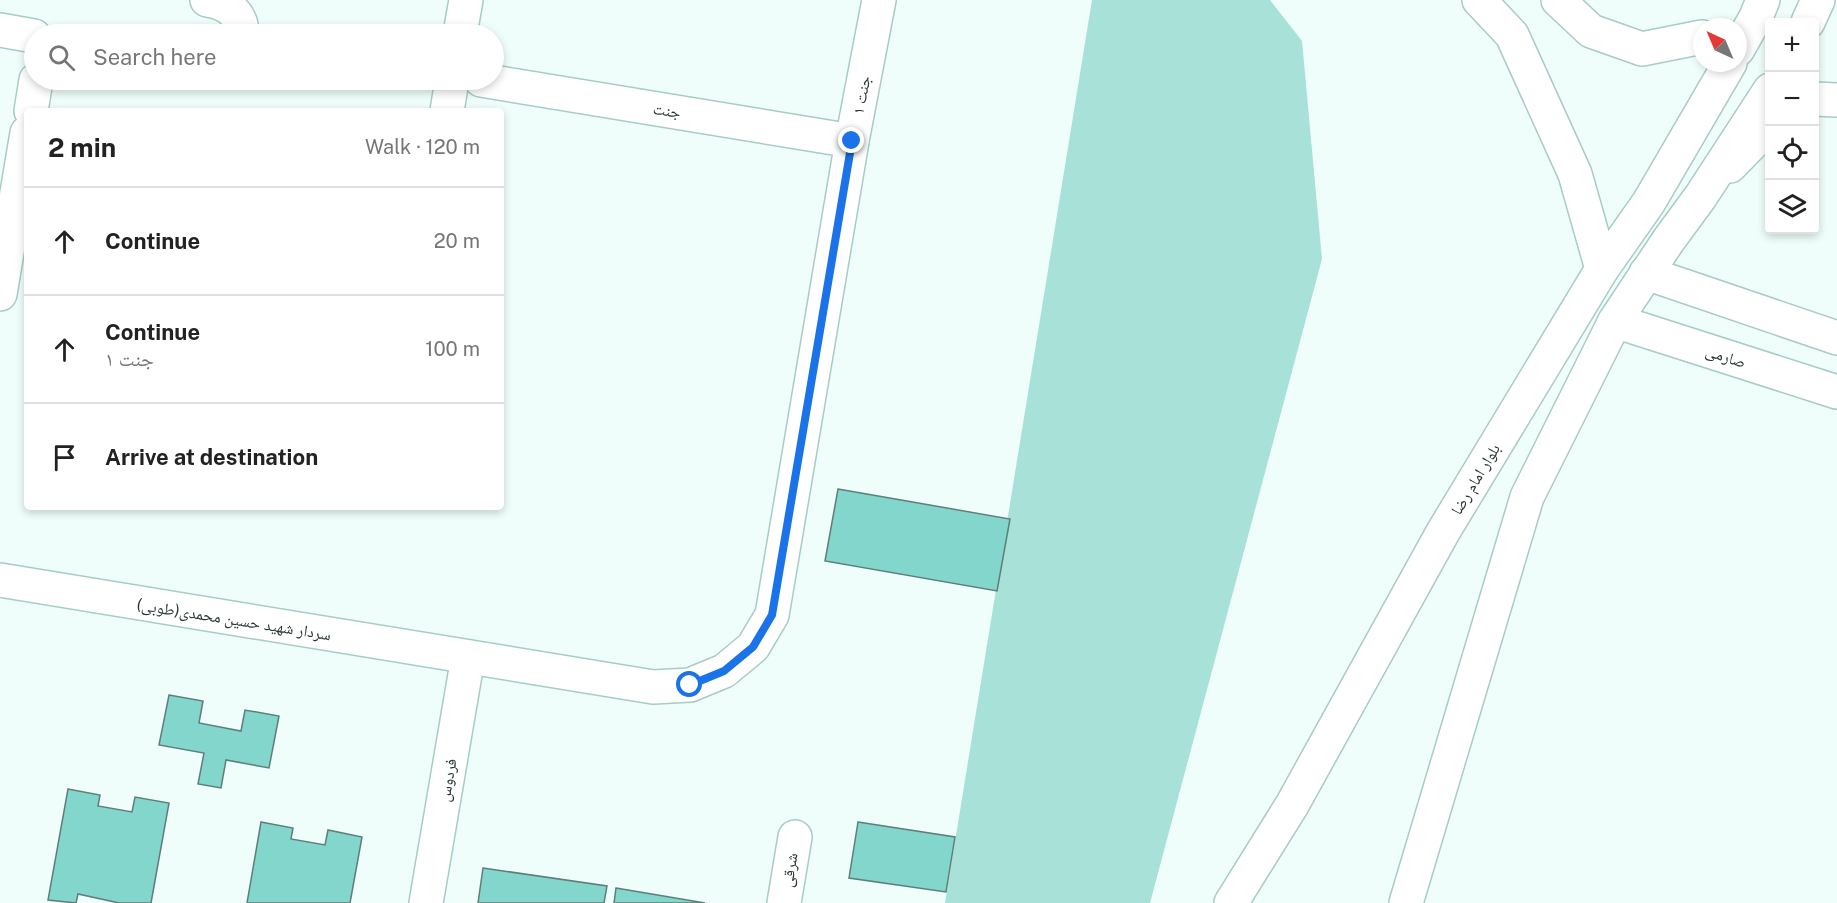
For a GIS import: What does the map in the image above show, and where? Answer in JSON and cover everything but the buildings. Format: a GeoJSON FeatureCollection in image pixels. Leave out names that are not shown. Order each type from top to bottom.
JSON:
{"type":"FeatureCollection","features":[{"type":"Feature","properties":{"kind":"main road"},"geometry":{"type":"LineString","coordinates":[[207,0],[221,3],[231,9],[240,24]]}},
{"type":"Feature","properties":{"kind":"main road"},"geometry":{"type":"LineString","coordinates":[[462,24],[466,0]]}},
{"type":"Feature","properties":{"kind":"main road","name":"جنت ۱"},"geometry":{"type":"LineString","coordinates":[[772,615],[852,141],[879,0]]}},
{"type":"Feature","properties":{"kind":"main road"},"geometry":{"type":"LineString","coordinates":[[1479,0],[1512,35],[1575,174],[1602,269]]}},
{"type":"Feature","properties":{"kind":"main road"},"geometry":{"type":"LineString","coordinates":[[1558,0],[1591,31],[1642,49],[1693,39]]}},
{"type":"Feature","properties":{"kind":"main road"},"geometry":{"type":"LineString","coordinates":[[1810,18],[1818,0]]}},
{"type":"Feature","properties":{"kind":"main road"},"geometry":{"type":"LineString","coordinates":[[0,30],[24,34]]}},
{"type":"Feature","properties":{"kind":"main road","name":"بلوار امام رضا"},"geometry":{"type":"LineString","coordinates":[[1231,903],[1292,805],[1443,532],[1602,269],[1649,202],[1725,72]]}},
{"type":"Feature","properties":{"kind":"main road","name":"جنت"},"geometry":{"type":"LineString","coordinates":[[504,84],[852,141]]}},
{"type":"Feature","properties":{"kind":"main road"},"geometry":{"type":"LineString","coordinates":[[31,108],[34,90]]}},
{"type":"Feature","properties":{"kind":"main road"},"geometry":{"type":"LineString","coordinates":[[447,108],[450,90]]}},
{"type":"Feature","properties":{"kind":"main road"},"geometry":{"type":"LineString","coordinates":[[1406,903],[1527,497],[1615,321],[1765,98]]}},
{"type":"Feature","properties":{"kind":"main road"},"geometry":{"type":"LineString","coordinates":[[1819,99],[1837,100]]}},
{"type":"Feature","properties":{"kind":"main road"},"geometry":{"type":"LineString","coordinates":[[1701,196],[1769,126]]}},
{"type":"Feature","properties":{"kind":"main road"},"geometry":{"type":"LineString","coordinates":[[0,294],[24,151]]}},
{"type":"Feature","properties":{"kind":"main road"},"geometry":{"type":"LineString","coordinates":[[1646,273],[1837,338]]}},
{"type":"Feature","properties":{"kind":"main road","name":"صارمی"},"geometry":{"type":"LineString","coordinates":[[1615,321],[1837,392]]}},
{"type":"Feature","properties":{"kind":"main road","name":"سردار شهید حسین محمدی(طوبی)"},"geometry":{"type":"LineString","coordinates":[[0,580],[653,687],[690,685],[724,671],[753,647],[772,615]]}},
{"type":"Feature","properties":{"kind":"main road","name":"فردوس"},"geometry":{"type":"LineString","coordinates":[[426,903],[468,657]]}},
{"type":"Feature","properties":{"kind":"main road","name":"شرقی"},"geometry":{"type":"LineString","coordinates":[[784,903],[795,837]]}},
{"type":"Feature","properties":{"kind":"shaded area"},"geometry":{"type":"Polygon","coordinates":[[[1092,0],[1270,0],[1302,41],[1322,259],[1150,903],[945,903],[1092,0]]]}},
{"type":"Feature","properties":{"kind":"route"},"geometry":{"type":"LineString","coordinates":[[690,685],[724,671],[753,647],[772,615],[852,141]]}}]}
